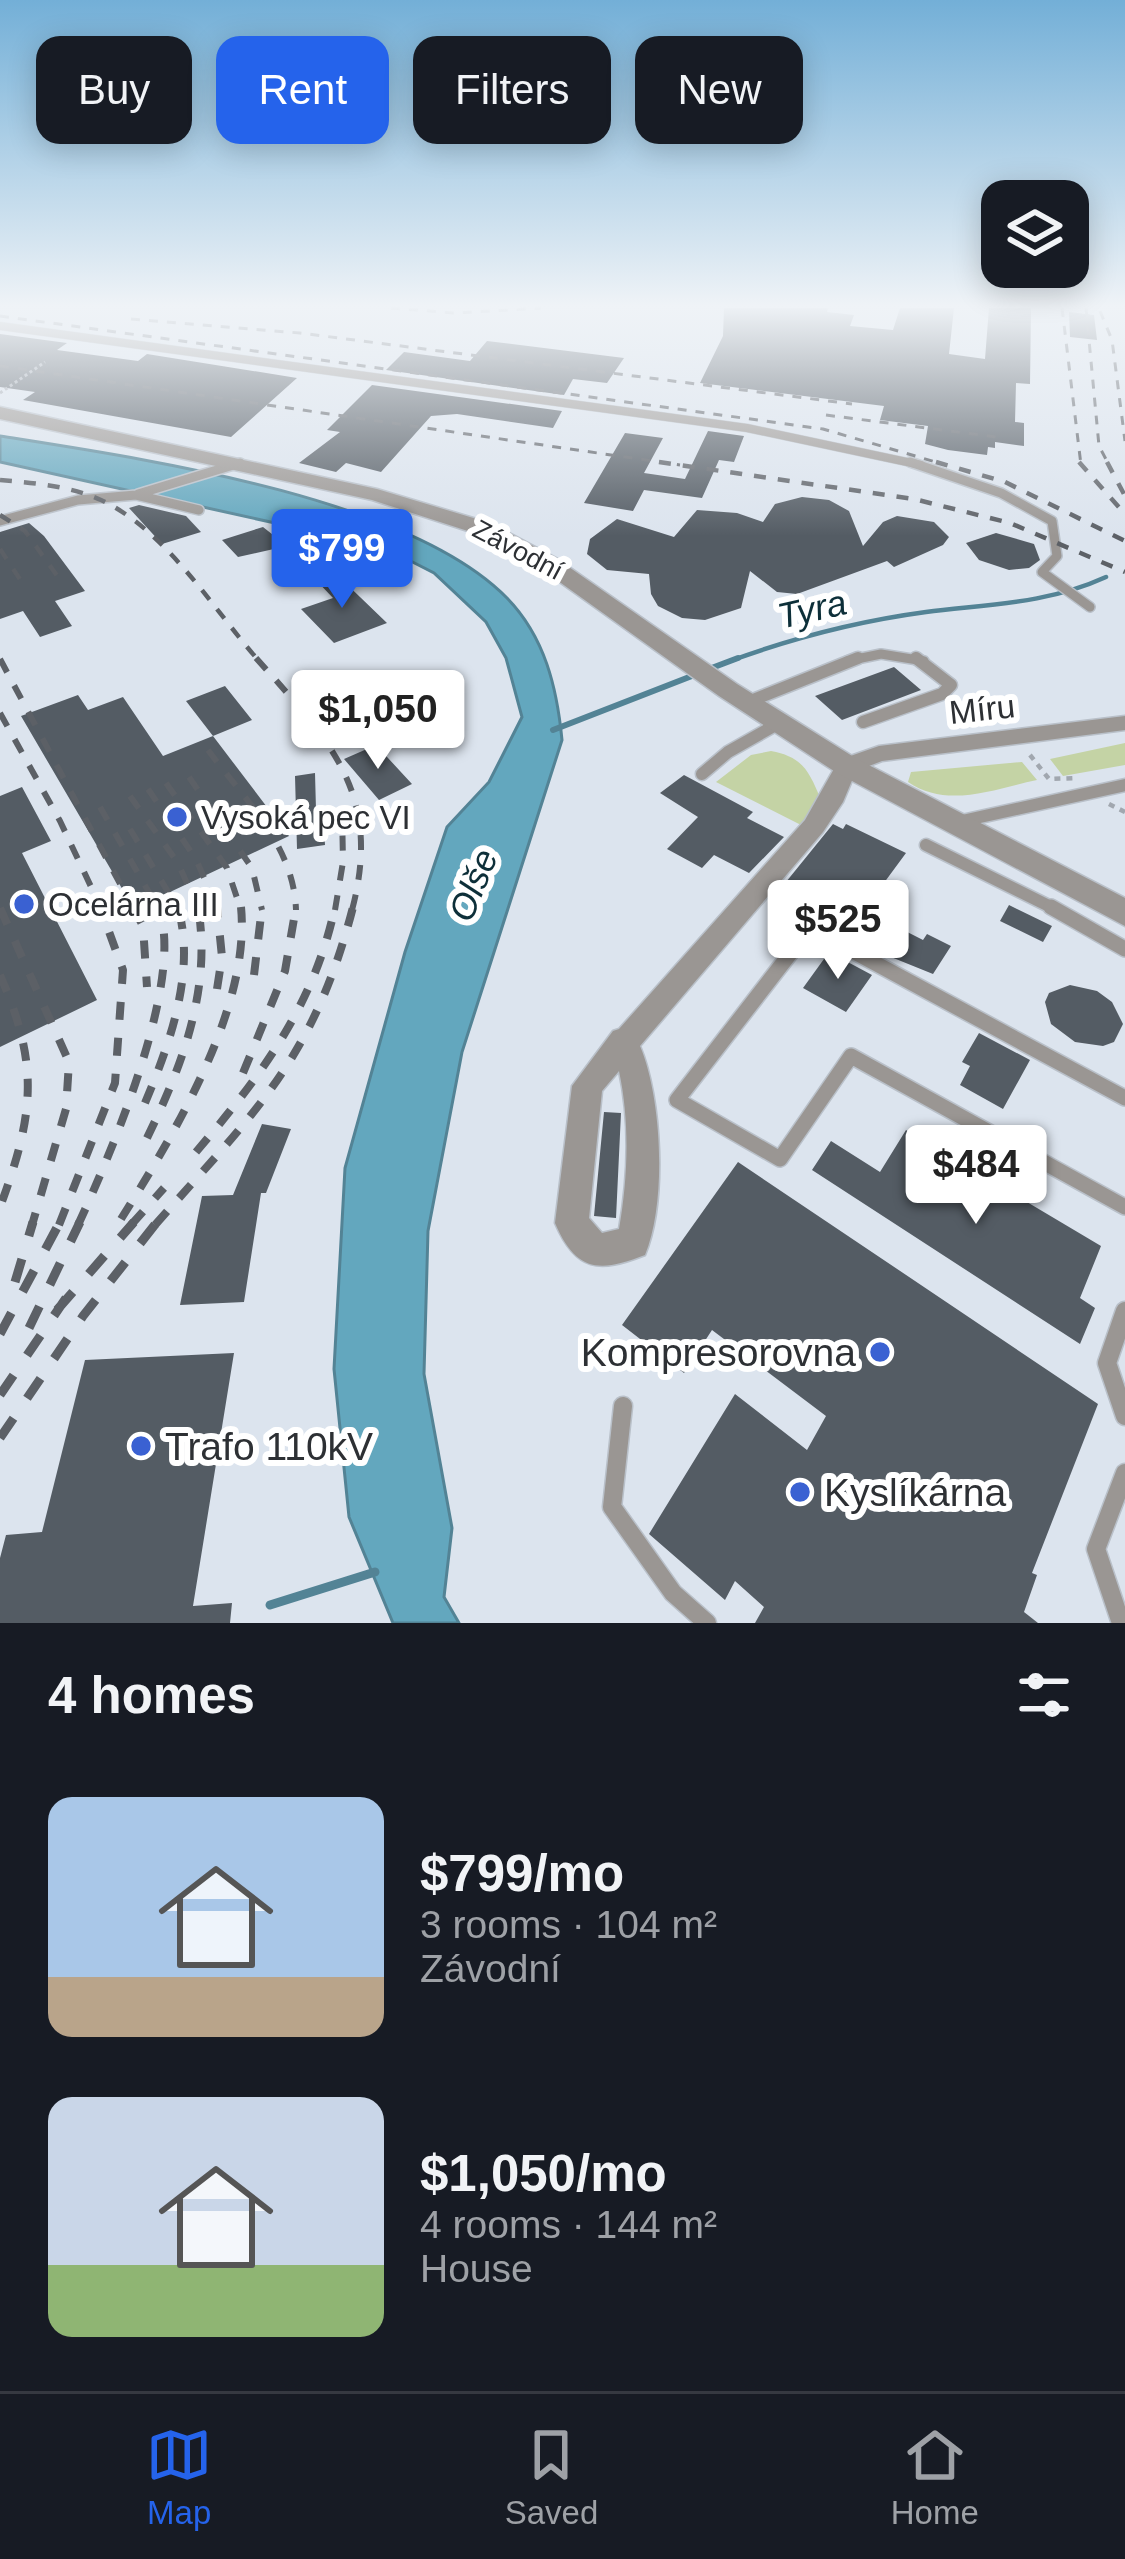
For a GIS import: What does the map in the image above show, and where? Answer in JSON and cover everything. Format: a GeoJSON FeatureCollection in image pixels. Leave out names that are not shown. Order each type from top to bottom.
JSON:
{"type":"FeatureCollection","features":[{"type":"Feature","properties":{"kind":"street","name":"Závodní"},"geometry":{"type":"LineString","coordinates":[[0,413],[377,495],[482,528],[548,563],[847,766],[1125,913]]}},
{"type":"Feature","properties":{"kind":"street","name":"Míru"},"geometry":{"type":"LineString","coordinates":[[847,766],[879,754],[1125,723]]}},
{"type":"Feature","properties":{"kind":"street"},"geometry":{"type":"LineString","coordinates":[[623,1040],[636,1063],[640,1214],[633,1243],[595,1251],[572,1223],[586,1086],[623,1040],[814,826],[832,802],[847,766]]}},
{"type":"Feature","properties":{"kind":"lane"},"geometry":{"type":"LineString","coordinates":[[419,384],[740,428],[874,453],[996,493],[1052,521],[1057,556],[1042,572],[1090,607]]}},
{"type":"Feature","properties":{"kind":"lane"},"geometry":{"type":"LineString","coordinates":[[0,521],[78,500],[136,495],[233,465]]}},
{"type":"Feature","properties":{"kind":"lane"},"geometry":{"type":"LineString","coordinates":[[136,495],[199,510]]}},
{"type":"Feature","properties":{"kind":"lane"},"geometry":{"type":"LineString","coordinates":[[738,696],[867,657],[896,654],[923,661],[951,686],[942,694],[863,722]]}},
{"type":"Feature","properties":{"kind":"lane"},"geometry":{"type":"LineString","coordinates":[[702,774],[728,752],[779,723]]}},
{"type":"Feature","properties":{"kind":"lane"},"geometry":{"type":"LineString","coordinates":[[952,823],[1125,785]]}},
{"type":"Feature","properties":{"kind":"lane"},"geometry":{"type":"LineString","coordinates":[[926,844],[1009,883],[1125,949]]}},
{"type":"Feature","properties":{"kind":"lane"},"geometry":{"type":"LineString","coordinates":[[1125,1098],[810,928],[677,1100],[780,1159],[850,1057],[1125,1207]]}},
{"type":"Feature","properties":{"kind":"lane"},"geometry":{"type":"LineString","coordinates":[[1125,1311],[1107,1363],[1125,1416]]}},
{"type":"Feature","properties":{"kind":"lane"},"geometry":{"type":"LineString","coordinates":[[623,1406],[612,1507],[673,1593],[707,1623]]}},
{"type":"Feature","properties":{"kind":"lane"},"geometry":{"type":"LineString","coordinates":[[1121,1623],[1096,1549],[1125,1473]]}},
{"type":"Feature","properties":{"kind":"green space"},"geometry":{"type":"Polygon","coordinates":[[[1125,743],[1125,765],[1063,776],[1050,759],[1125,743]]]}},
{"type":"Feature","properties":{"kind":"green space"},"geometry":{"type":"Polygon","coordinates":[[[771,751],[804,767],[821,800],[801,825],[716,782],[751,755],[771,751]]]}},
{"type":"Feature","properties":{"kind":"green space"},"geometry":{"type":"Polygon","coordinates":[[[1022,762],[1037,780],[987,792],[939,794],[908,782],[911,772],[1022,762]]]}},
{"type":"Feature","properties":{"kind":"water","name":"Olše"},"geometry":{"type":"Polygon","coordinates":[[[0,436],[268,487],[405,533],[462,563],[507,598],[531,629],[547,664],[562,740],[462,1052],[428,1231],[424,1374],[452,1528],[444,1597],[459,1623],[393,1623],[349,1517],[334,1369],[345,1168],[405,952],[447,827],[489,782],[522,717],[506,658],[486,622],[434,573],[391,551],[337,530],[284,525],[0,462],[0,436]]]}},
{"type":"Feature","properties":{"kind":"building"},"geometry":{"type":"Polygon","coordinates":[[[291,384],[231,437],[23,400],[35,392],[0,387],[291,384]]]}},
{"type":"Feature","properties":{"kind":"building"},"geometry":{"type":"Polygon","coordinates":[[[484,384],[570,384],[564,395],[484,384]]]}},
{"type":"Feature","properties":{"kind":"building"},"geometry":{"type":"Polygon","coordinates":[[[706,384],[1016,384],[1015,422],[1024,423],[1024,446],[995,442],[987,455],[925,444],[928,426],[880,420],[884,406],[706,384]]]}},
{"type":"Feature","properties":{"kind":"building"},"geometry":{"type":"Polygon","coordinates":[[[372,385],[562,411],[553,428],[457,414],[431,416],[381,472],[346,463],[336,472],[299,463],[340,432],[327,430],[372,385]]]}},
{"type":"Feature","properties":{"kind":"building"},"geometry":{"type":"Polygon","coordinates":[[[708,431],[744,436],[734,462],[719,460],[702,498],[644,490],[633,511],[584,503],[625,433],[663,438],[644,473],[685,479],[708,431]]]}},
{"type":"Feature","properties":{"kind":"building"},"geometry":{"type":"Polygon","coordinates":[[[802,497],[829,500],[849,511],[863,546],[883,522],[897,516],[934,522],[949,537],[943,545],[894,567],[887,561],[797,594],[777,592],[750,571],[741,608],[705,620],[682,618],[658,606],[649,574],[607,570],[587,554],[590,539],[617,519],[674,537],[697,510],[737,513],[763,522],[775,504],[802,497]]]}},
{"type":"Feature","properties":{"kind":"building"},"geometry":{"type":"Polygon","coordinates":[[[139,505],[186,516],[201,532],[162,544],[129,508],[139,505]]]}},
{"type":"Feature","properties":{"kind":"building"},"geometry":{"type":"Polygon","coordinates":[[[29,523],[85,591],[55,601],[72,626],[40,637],[23,611],[0,619],[0,532],[29,523]]]}},
{"type":"Feature","properties":{"kind":"building"},"geometry":{"type":"Polygon","coordinates":[[[263,527],[287,546],[238,557],[222,540],[263,527]]]}},
{"type":"Feature","properties":{"kind":"building"},"geometry":{"type":"Polygon","coordinates":[[[996,533],[1034,544],[1040,560],[1029,568],[1009,570],[979,560],[966,543],[996,533]]]}},
{"type":"Feature","properties":{"kind":"building"},"geometry":{"type":"Polygon","coordinates":[[[333,571],[387,623],[334,643],[301,609],[333,598],[314,578],[333,571]]]}},
{"type":"Feature","properties":{"kind":"building"},"geometry":{"type":"Polygon","coordinates":[[[894,667],[921,690],[842,720],[815,696],[894,667]]]}},
{"type":"Feature","properties":{"kind":"building"},"geometry":{"type":"Polygon","coordinates":[[[225,686],[252,720],[213,736],[186,701],[225,686]]]}},
{"type":"Feature","properties":{"kind":"building","name":"Vysoká pec VI"},"geometry":{"type":"Polygon","coordinates":[[[78,695],[88,710],[123,697],[163,756],[213,736],[289,836],[134,909],[21,716],[78,695]]]}},
{"type":"Feature","properties":{"kind":"building"},"geometry":{"type":"Polygon","coordinates":[[[376,745],[412,784],[379,800],[344,759],[376,745]]]}},
{"type":"Feature","properties":{"kind":"building"},"geometry":{"type":"Polygon","coordinates":[[[315,773],[316,810],[323,809],[325,845],[297,849],[295,776],[315,773]]]}},
{"type":"Feature","properties":{"kind":"building"},"geometry":{"type":"Polygon","coordinates":[[[684,775],[753,812],[747,818],[784,837],[749,873],[714,855],[702,868],[667,849],[698,817],[660,793],[684,775]]]}},
{"type":"Feature","properties":{"kind":"building","name":"Ocelárna III"},"geometry":{"type":"Polygon","coordinates":[[[22,787],[51,841],[22,853],[97,1000],[0,1047],[0,796],[22,787]]]}},
{"type":"Feature","properties":{"kind":"building"},"geometry":{"type":"Polygon","coordinates":[[[833,824],[843,829],[846,824],[906,853],[864,910],[923,940],[927,934],[951,946],[933,974],[844,933],[848,927],[788,896],[796,887],[786,882],[833,824]]]}},
{"type":"Feature","properties":{"kind":"building"},"geometry":{"type":"Polygon","coordinates":[[[1009,905],[1052,926],[1043,942],[1000,921],[1009,905]]]}},
{"type":"Feature","properties":{"kind":"building"},"geometry":{"type":"Polygon","coordinates":[[[829,952],[872,975],[846,1012],[803,988],[829,952]]]}},
{"type":"Feature","properties":{"kind":"building"},"geometry":{"type":"Polygon","coordinates":[[[1070,985],[1097,991],[1112,1002],[1123,1024],[1114,1042],[1103,1046],[1075,1042],[1051,1024],[1045,1002],[1049,993],[1070,985]]]}},
{"type":"Feature","properties":{"kind":"building"},"geometry":{"type":"Polygon","coordinates":[[[979,1033],[1030,1060],[1003,1109],[960,1085],[970,1066],[962,1062],[979,1033]]]}},
{"type":"Feature","properties":{"kind":"building"},"geometry":{"type":"Polygon","coordinates":[[[604,1112],[621,1113],[616,1218],[594,1216],[604,1112]]]}},
{"type":"Feature","properties":{"kind":"building"},"geometry":{"type":"Polygon","coordinates":[[[262,1124],[291,1129],[266,1193],[261,1193],[244,1302],[180,1305],[202,1196],[233,1195],[262,1124]]]}},
{"type":"Feature","properties":{"kind":"building"},"geometry":{"type":"Polygon","coordinates":[[[906,1130],[1101,1246],[1080,1298],[1095,1308],[1080,1344],[812,1170],[831,1141],[880,1172],[906,1130]]]}},
{"type":"Feature","properties":{"kind":"building"},"geometry":{"type":"Polygon","coordinates":[[[738,1162],[1098,1404],[1032,1573],[1037,1575],[1024,1612],[1038,1623],[755,1623],[764,1607],[735,1581],[725,1600],[649,1534],[735,1394],[807,1450],[826,1416],[712,1330],[684,1373],[622,1325],[738,1162]]]}},
{"type":"Feature","properties":{"kind":"building","name":"Trafo 110kV"},"geometry":{"type":"Polygon","coordinates":[[[234,1353],[193,1606],[232,1603],[230,1623],[0,1623],[0,1558],[6,1535],[42,1532],[85,1360],[234,1353]]]}},
{"type":"Feature","properties":{"kind":"waterway","name":"Tyra"},"geometry":{"type":"LineString","coordinates":[[731,661],[851,625],[1040,598],[1106,577]]}},
{"type":"Feature","properties":{"kind":"waterway","name":"Tyra"},"geometry":{"type":"LineString","coordinates":[[731,661],[738,658]]}},
{"type":"Feature","properties":{"kind":"waterway","name":"Tyra"},"geometry":{"type":"LineString","coordinates":[[709,669],[731,661]]}},
{"type":"Feature","properties":{"kind":"waterway","name":"Tyra"},"geometry":{"type":"LineString","coordinates":[[553,730],[697,674]]}},
{"type":"Feature","properties":{"kind":"waterway"},"geometry":{"type":"LineString","coordinates":[[270,1605],[375,1572]]}},
{"type":"Feature","properties":{"kind":"railway"},"geometry":{"type":"LineString","coordinates":[[122,384],[680,465]]}},
{"type":"Feature","properties":{"kind":"railway"},"geometry":{"type":"LineString","coordinates":[[493,384],[823,429],[946,465]]}},
{"type":"Feature","properties":{"kind":"railway"},"geometry":{"type":"LineString","coordinates":[[694,384],[852,404]]}},
{"type":"Feature","properties":{"kind":"railway"},"geometry":{"type":"LineString","coordinates":[[1071,384],[1081,464]]}},
{"type":"Feature","properties":{"kind":"railway"},"geometry":{"type":"LineString","coordinates":[[1093,384],[1099,446],[1109,465]]}},
{"type":"Feature","properties":{"kind":"railway"},"geometry":{"type":"LineString","coordinates":[[1118,384],[1125,441]]}},
{"type":"Feature","properties":{"kind":"railway"},"geometry":{"type":"LineString","coordinates":[[826,415],[1004,438]]}},
{"type":"Feature","properties":{"kind":"railway"},"geometry":{"type":"LineString","coordinates":[[659,462],[914,499],[1010,523],[1125,572]]}},
{"type":"Feature","properties":{"kind":"railway"},"geometry":{"type":"LineString","coordinates":[[936,462],[1005,482],[1125,541]]}},
{"type":"Feature","properties":{"kind":"railway"},"geometry":{"type":"LineString","coordinates":[[1107,462],[1125,496]]}},
{"type":"Feature","properties":{"kind":"railway"},"geometry":{"type":"LineString","coordinates":[[1081,464],[1125,514]]}},
{"type":"Feature","properties":{"kind":"railway"},"geometry":{"type":"LineString","coordinates":[[0,480],[77,491],[125,514],[168,551],[259,661]]}},
{"type":"Feature","properties":{"kind":"railway"},"geometry":{"type":"LineString","coordinates":[[0,515],[25,531],[58,577]]}},
{"type":"Feature","properties":{"kind":"railway"},"geometry":{"type":"LineString","coordinates":[[0,549],[25,587]]}},
{"type":"Feature","properties":{"kind":"railway"},"geometry":{"type":"LineString","coordinates":[[256,658],[327,743],[355,801],[360,869],[352,910]]}},
{"type":"Feature","properties":{"kind":"railway"},"geometry":{"type":"LineString","coordinates":[[0,659],[134,910]]}},
{"type":"Feature","properties":{"kind":"railway"},"geometry":{"type":"LineString","coordinates":[[0,713],[60,821],[102,910]]}},
{"type":"Feature","properties":{"kind":"railway"},"geometry":{"type":"LineString","coordinates":[[208,750],[277,844],[296,908]]}},
{"type":"Feature","properties":{"kind":"railway"},"geometry":{"type":"LineString","coordinates":[[189,777],[252,868],[262,909]]}},
{"type":"Feature","properties":{"kind":"railway"},"geometry":{"type":"LineString","coordinates":[[166,783],[227,868],[241,910]]}},
{"type":"Feature","properties":{"kind":"railway"},"geometry":{"type":"LineString","coordinates":[[148,789],[196,859],[217,908]]}},
{"type":"Feature","properties":{"kind":"railway"},"geometry":{"type":"LineString","coordinates":[[130,796],[178,863],[198,908]]}},
{"type":"Feature","properties":{"kind":"railway"},"geometry":{"type":"LineString","coordinates":[[100,807],[158,909]]}},
{"type":"Feature","properties":{"kind":"railway"},"geometry":{"type":"LineString","coordinates":[[335,910],[343,862],[342,810]]}},
{"type":"Feature","properties":{"kind":"railway"},"geometry":{"type":"LineString","coordinates":[[130,829],[178,909]]}},
{"type":"Feature","properties":{"kind":"railway"},"geometry":{"type":"LineString","coordinates":[[59,1225],[115,1083],[123,970],[100,907]]}},
{"type":"Feature","properties":{"kind":"railway"},"geometry":{"type":"LineString","coordinates":[[133,907],[143,926],[147,987]]}},
{"type":"Feature","properties":{"kind":"railway"},"geometry":{"type":"LineString","coordinates":[[196,1152],[282,1038],[313,976],[335,907]]}},
{"type":"Feature","properties":{"kind":"railway"},"geometry":{"type":"LineString","coordinates":[[155,1225],[251,1115],[299,1045],[320,1005],[353,907]]}},
{"type":"Feature","properties":{"kind":"railway"},"geometry":{"type":"LineString","coordinates":[[0,908],[69,1062],[66,1109],[32,1225]]}},
{"type":"Feature","properties":{"kind":"railway"},"geometry":{"type":"LineString","coordinates":[[147,1138],[191,1026],[201,968],[198,908]]}},
{"type":"Feature","properties":{"kind":"railway"},"geometry":{"type":"LineString","coordinates":[[217,908],[222,957],[217,989]]}},
{"type":"Feature","properties":{"kind":"railway"},"geometry":{"type":"LineString","coordinates":[[243,1073],[285,971],[296,908]]}},
{"type":"Feature","properties":{"kind":"railway"},"geometry":{"type":"LineString","coordinates":[[78,1225],[125,1113],[154,1020],[164,938],[158,909]]}},
{"type":"Feature","properties":{"kind":"railway"},"geometry":{"type":"LineString","coordinates":[[145,1103],[178,1007],[184,957],[178,909]]}},
{"type":"Feature","properties":{"kind":"railway"},"geometry":{"type":"LineString","coordinates":[[254,975],[262,909]]}},
{"type":"Feature","properties":{"kind":"railway"},"geometry":{"type":"LineString","coordinates":[[121,1219],[184,1110],[221,1028],[241,946],[241,910]]}},
{"type":"Feature","properties":{"kind":"railway"},"geometry":{"type":"LineString","coordinates":[[0,975],[22,1037],[28,1091],[20,1145],[0,1207]]}},
{"type":"Feature","properties":{"kind":"railway"},"geometry":{"type":"LineString","coordinates":[[131,1225],[164,1188]]}},
{"type":"Feature","properties":{"kind":"railway"},"geometry":{"type":"LineString","coordinates":[[15,1282],[33,1222]]}},
{"type":"Feature","properties":{"kind":"railway"},"geometry":{"type":"LineString","coordinates":[[0,1334],[60,1222]]}},
{"type":"Feature","properties":{"kind":"railway"},"geometry":{"type":"LineString","coordinates":[[29,1328],[80,1222]]}},
{"type":"Feature","properties":{"kind":"railway"},"geometry":{"type":"LineString","coordinates":[[61,1306],[134,1222]]}},
{"type":"Feature","properties":{"kind":"railway"},"geometry":{"type":"LineString","coordinates":[[0,1438],[83,1316],[157,1222]]}},
{"type":"Feature","properties":{"kind":"railway"},"geometry":{"type":"LineString","coordinates":[[61,1306],[66,1298]]}},
{"type":"Feature","properties":{"kind":"railway"},"geometry":{"type":"LineString","coordinates":[[0,1395],[61,1306]]}},
{"type":"Feature","properties":{"kind":"railway"},"geometry":{"type":"LineString","coordinates":[[57,1310],[61,1306]]}},
{"type":"Feature","properties":{"kind":"place","name":"Vysoká pec VI"},"geometry":{"type":"Point","coordinates":[177,817]}},
{"type":"Feature","properties":{"kind":"place","name":"Ocelárna III"},"geometry":{"type":"Point","coordinates":[24,904]}},
{"type":"Feature","properties":{"kind":"place","name":"Kompresorovna"},"geometry":{"type":"Point","coordinates":[880,1352]}},
{"type":"Feature","properties":{"kind":"place","name":"Trafo 110kV"},"geometry":{"type":"Point","coordinates":[141,1446]}},
{"type":"Feature","properties":{"kind":"place","name":"Kyslíkárna"},"geometry":{"type":"Point","coordinates":[800,1492]}}]}
